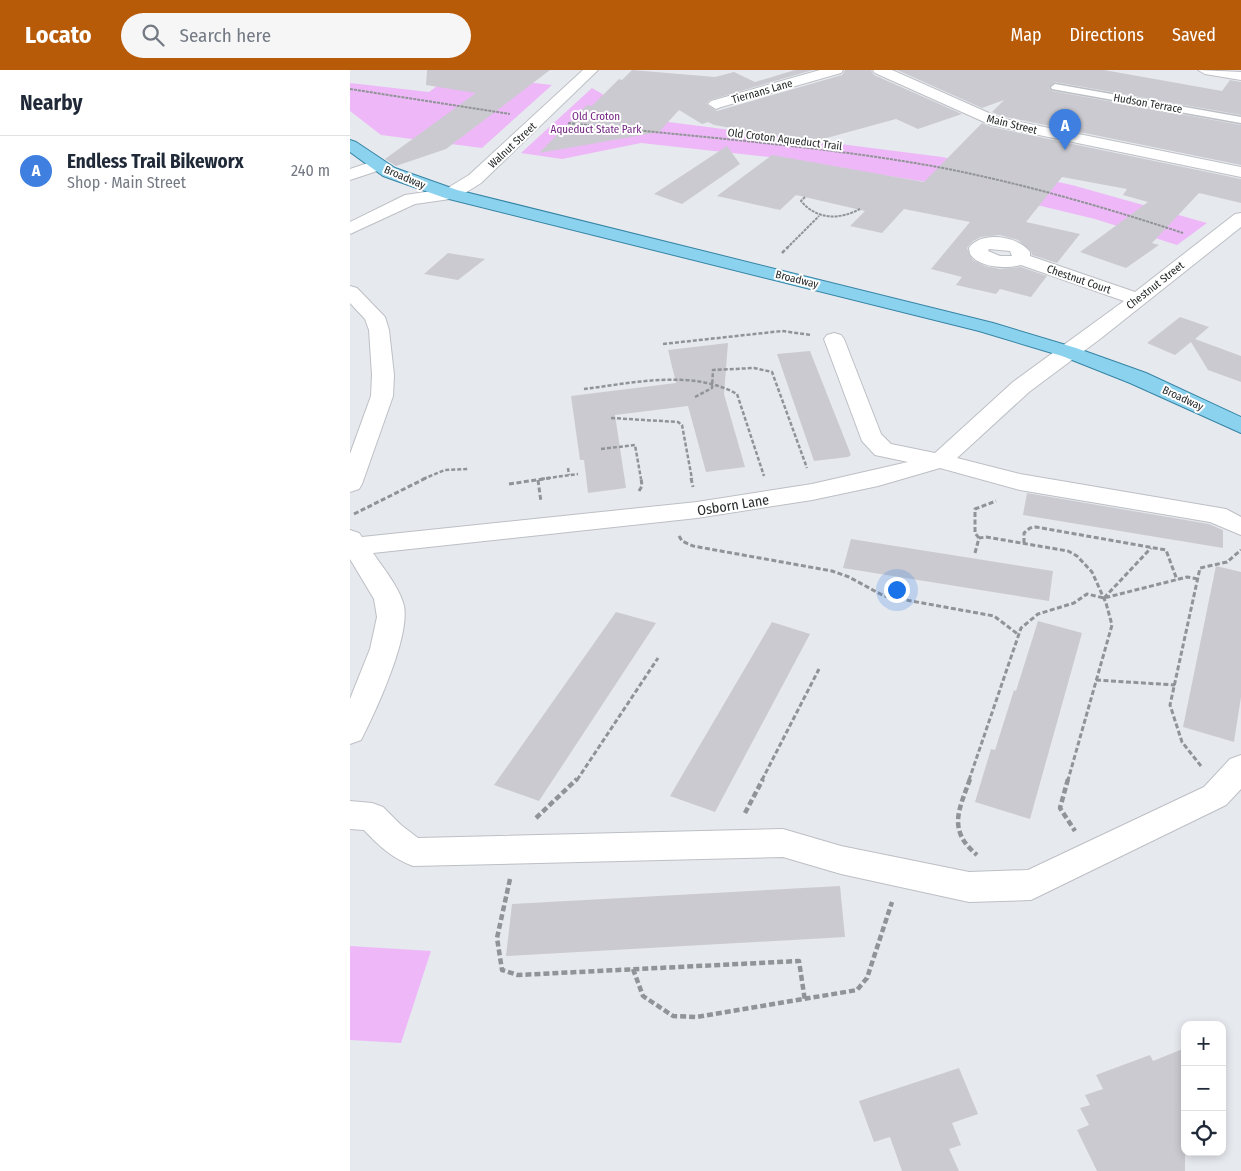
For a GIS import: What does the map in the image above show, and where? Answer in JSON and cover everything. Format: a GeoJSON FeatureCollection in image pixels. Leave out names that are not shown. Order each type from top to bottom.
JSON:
{"type":"FeatureCollection","features":[{"type":"Feature","properties":{"kind":"main road","name":"Broadway"},"geometry":{"type":"LineString","coordinates":[[350,145],[377,165],[424,186],[986,327],[1069,352],[1138,378],[1239,422]]}},
{"type":"Feature","properties":{"kind":"street","name":"Walnut Street"},"geometry":{"type":"LineString","coordinates":[[451,194],[475,179],[540,120],[591,70]]}},
{"type":"Feature","properties":{"kind":"street","name":"Tiernans Lane"},"geometry":{"type":"LineString","coordinates":[[716,104],[836,70]]}},
{"type":"Feature","properties":{"kind":"street","name":"Main Street"},"geometry":{"type":"LineString","coordinates":[[880,70],[996,122],[1241,172]]}},
{"type":"Feature","properties":{"kind":"street"},"geometry":{"type":"LineString","coordinates":[[1205,70],[1241,76]]}},
{"type":"Feature","properties":{"kind":"street"},"geometry":{"type":"LineString","coordinates":[[350,174],[377,165]]}},
{"type":"Feature","properties":{"kind":"street"},"geometry":{"type":"LineString","coordinates":[[350,229],[411,199],[451,194]]}},
{"type":"Feature","properties":{"kind":"street","name":"Chestnut Street"},"geometry":{"type":"LineString","coordinates":[[1069,352],[1241,218]]}},
{"type":"Feature","properties":{"kind":"street","name":"Chestnut Court"},"geometry":{"type":"LineString","coordinates":[[1020,259],[1137,299]]}},
{"type":"Feature","properties":{"kind":"street"},"geometry":{"type":"LineString","coordinates":[[350,292],[375,317],[379,330],[383,375],[382,396],[350,484]]}},
{"type":"Feature","properties":{"kind":"street"},"geometry":{"type":"LineString","coordinates":[[834,339],[870,436],[883,450],[940,461],[1020,482],[1217,515],[1241,526]]}},
{"type":"Feature","properties":{"kind":"street","name":"Osborn Lane"},"geometry":{"type":"LineString","coordinates":[[352,542],[697,510],[812,492],[878,478],[940,461],[1021,387],[1069,352]]}},
{"type":"Feature","properties":{"kind":"street"},"geometry":{"type":"LineString","coordinates":[[351,726],[392,624],[390,604],[352,542]]}},
{"type":"Feature","properties":{"kind":"street"},"geometry":{"type":"LineString","coordinates":[[350,815],[372,817],[389,835],[413,852],[784,843],[842,860],[969,887],[1031,885],[1214,796],[1232,777]]}},
{"type":"Feature","properties":{"kind":"lane","name":"Hudson Terrace"},"geometry":{"type":"LineString","coordinates":[[1055,87],[1241,120]]}},
{"type":"Feature","properties":{"kind":"path","name":"Old Croton Aqueduct Trail"},"geometry":{"type":"LineString","coordinates":[[350,89],[540,120],[742,141],[907,162],[1033,190],[1210,242]]}},
{"type":"Feature","properties":{"kind":"path"},"geometry":{"type":"LineString","coordinates":[[806,197],[801,201],[804,206],[819,216],[844,217],[860,209]]}},
{"type":"Feature","properties":{"kind":"path"},"geometry":{"type":"LineString","coordinates":[[764,271],[819,216]]}},
{"type":"Feature","properties":{"kind":"path"},"geometry":{"type":"LineString","coordinates":[[663,344],[782,331],[802,332],[821,338],[834,339]]}},
{"type":"Feature","properties":{"kind":"path"},"geometry":{"type":"LineString","coordinates":[[695,397],[707,392],[713,384],[713,370],[754,368],[772,372],[812,481],[812,492]]}},
{"type":"Feature","properties":{"kind":"path"},"geometry":{"type":"LineString","coordinates":[[584,389],[680,380],[722,385],[737,394],[771,499]]}},
{"type":"Feature","properties":{"kind":"path"},"geometry":{"type":"LineString","coordinates":[[611,418],[678,422],[682,425],[697,510]]}},
{"type":"Feature","properties":{"kind":"path"},"geometry":{"type":"LineString","coordinates":[[601,449],[635,444],[642,486],[638,492],[620,504],[622,518]]}},
{"type":"Feature","properties":{"kind":"path"},"geometry":{"type":"LineString","coordinates":[[568,468],[569,475]]}},
{"type":"Feature","properties":{"kind":"path"},"geometry":{"type":"LineString","coordinates":[[350,516],[434,474],[446,470],[469,469]]}},
{"type":"Feature","properties":{"kind":"path"},"geometry":{"type":"LineString","coordinates":[[509,484],[578,474]]}},
{"type":"Feature","properties":{"kind":"path"},"geometry":{"type":"LineString","coordinates":[[1020,482],[1015,494],[975,509],[975,533],[979,538],[1024,543],[1068,551],[1078,555],[1091,568],[1104,598],[1112,625],[1060,808],[1066,820],[1085,842],[1088,858]]}},
{"type":"Feature","properties":{"kind":"path"},"geometry":{"type":"LineString","coordinates":[[667,513],[671,526],[682,540],[693,546],[832,571],[849,577],[884,596],[994,616],[1019,635]]}},
{"type":"Feature","properties":{"kind":"path"},"geometry":{"type":"LineString","coordinates":[[1024,543],[1024,533],[1030,528],[1036,527],[1166,550],[1177,580]]}},
{"type":"Feature","properties":{"kind":"path"},"geometry":{"type":"LineString","coordinates":[[976,553],[979,538]]}},
{"type":"Feature","properties":{"kind":"path"},"geometry":{"type":"LineString","coordinates":[[1104,598],[1152,547]]}},
{"type":"Feature","properties":{"kind":"path"},"geometry":{"type":"LineString","coordinates":[[1232,777],[1197,763],[1182,742],[1170,705],[1200,568],[1227,562],[1241,550]]}},
{"type":"Feature","properties":{"kind":"path"},"geometry":{"type":"LineString","coordinates":[[988,886],[982,860],[966,846],[956,820],[1021,628],[1038,614],[1074,603],[1087,594],[1104,598],[1188,577],[1198,579]]}},
{"type":"Feature","properties":{"kind":"path"},"geometry":{"type":"LineString","coordinates":[[658,658],[574,784],[530,823],[523,833],[520,849],[513,867],[497,938],[502,970],[518,975],[799,961],[805,1001]]}},
{"type":"Feature","properties":{"kind":"path"},"geometry":{"type":"LineString","coordinates":[[737,844],[740,824],[819,669]]}},
{"type":"Feature","properties":{"kind":"path"},"geometry":{"type":"LineString","coordinates":[[1096,680],[1175,685]]}},
{"type":"Feature","properties":{"kind":"path"},"geometry":{"type":"LineString","coordinates":[[633,969],[643,996],[673,1016],[697,1017],[857,990],[867,978],[902,873]]}},
{"type":"Feature","properties":{"kind":"green space","name":"Old Croton Aqueduct State Park"},"geometry":{"type":"Polygon","coordinates":[[[453,74],[552,85],[482,148],[381,135],[350,111],[350,83],[429,92],[453,74]]]}},
{"type":"Feature","properties":{"kind":"green space","name":"Old Croton Aqueduct State Park"},"geometry":{"type":"Polygon","coordinates":[[[592,88],[645,119],[942,157],[1072,185],[1207,223],[1177,245],[1095,219],[971,189],[769,157],[641,143],[562,159],[521,153],[592,88]]]}},
{"type":"Feature","properties":{"kind":"green space"},"geometry":{"type":"Polygon","coordinates":[[[350,946],[431,951],[401,1043],[350,1040],[350,946]]]}},
{"type":"Feature","properties":{"kind":"building"},"geometry":{"type":"Polygon","coordinates":[[[427,70],[550,70],[446,149],[396,166],[385,159],[476,93],[426,85],[427,70]]]}},
{"type":"Feature","properties":{"kind":"building"},"geometry":{"type":"Polygon","coordinates":[[[632,70],[715,77],[734,72],[755,82],[795,70],[813,70],[710,100],[706,104],[717,111],[842,75],[845,70],[871,70],[874,75],[962,114],[918,129],[896,119],[812,142],[714,125],[708,122],[702,124],[679,110],[659,132],[539,153],[587,105],[592,106],[619,79],[622,80],[632,70]]]}},
{"type":"Feature","properties":{"kind":"building"},"geometry":{"type":"Polygon","coordinates":[[[897,70],[1104,70],[1222,91],[1230,80],[1241,82],[1241,115],[1055,82],[1049,87],[1052,91],[1241,125],[1241,165],[1001,116],[992,112],[1004,100],[982,108],[897,70]]]}},
{"type":"Feature","properties":{"kind":"building"},"geometry":{"type":"Polygon","coordinates":[[[982,123],[991,127],[1241,179],[1241,203],[1199,193],[1152,243],[1159,245],[1126,268],[1080,252],[1148,202],[1123,195],[1127,189],[1062,177],[1026,222],[1080,234],[1057,263],[1032,255],[1031,251],[1018,240],[1000,235],[981,237],[973,241],[967,248],[973,260],[985,266],[1000,269],[1021,267],[1047,276],[1031,297],[1000,289],[996,294],[956,285],[962,277],[931,269],[970,222],[904,209],[882,233],[850,226],[865,211],[796,195],[780,210],[717,196],[772,155],[924,182],[982,123]]]}},
{"type":"Feature","properties":{"kind":"building"},"geometry":{"type":"Polygon","coordinates":[[[727,146],[740,164],[682,204],[654,194],[727,146]]]}},
{"type":"Feature","properties":{"kind":"building"},"geometry":{"type":"Polygon","coordinates":[[[448,253],[485,259],[458,280],[424,274],[448,253]]]}},
{"type":"Feature","properties":{"kind":"building"},"geometry":{"type":"Polygon","coordinates":[[[1180,317],[1209,327],[1195,339],[1241,356],[1241,382],[1208,370],[1191,342],[1175,355],[1147,343],[1180,317]]]}},
{"type":"Feature","properties":{"kind":"building"},"geometry":{"type":"Polygon","coordinates":[[[728,343],[724,394],[745,467],[706,472],[688,406],[615,415],[626,488],[588,493],[584,460],[580,460],[571,396],[676,383],[668,350],[728,343]]]}},
{"type":"Feature","properties":{"kind":"building"},"geometry":{"type":"Polygon","coordinates":[[[810,351],[851,455],[848,457],[814,461],[777,354],[810,351]]]}},
{"type":"Feature","properties":{"kind":"building"},"geometry":{"type":"Polygon","coordinates":[[[1027,493],[1209,524],[1223,530],[1223,548],[1023,515],[1027,493]]]}},
{"type":"Feature","properties":{"kind":"building"},"geometry":{"type":"Polygon","coordinates":[[[851,539],[1053,571],[1049,601],[843,568],[851,539]]]}},
{"type":"Feature","properties":{"kind":"building"},"geometry":{"type":"Polygon","coordinates":[[[1216,566],[1241,572],[1241,697],[1234,742],[1183,727],[1216,566]]]}},
{"type":"Feature","properties":{"kind":"building"},"geometry":{"type":"Polygon","coordinates":[[[616,612],[656,623],[539,801],[494,785],[616,612]]]}},
{"type":"Feature","properties":{"kind":"building"},"geometry":{"type":"Polygon","coordinates":[[[1038,621],[1082,633],[1030,819],[975,802],[991,749],[995,750],[1038,621]]]}},
{"type":"Feature","properties":{"kind":"building"},"geometry":{"type":"Polygon","coordinates":[[[772,622],[810,634],[715,812],[670,796],[772,622]]]}},
{"type":"Feature","properties":{"kind":"building"},"geometry":{"type":"Polygon","coordinates":[[[840,886],[845,937],[506,956],[512,904],[840,886]]]}},
{"type":"Feature","properties":{"kind":"building"},"geometry":{"type":"Polygon","coordinates":[[[1181,1050],[1181,1156],[1185,1156],[1185,1171],[1097,1171],[1077,1130],[1089,1125],[1080,1108],[1090,1105],[1085,1095],[1103,1089],[1096,1075],[1150,1055],[1153,1061],[1181,1050]]]}},
{"type":"Feature","properties":{"kind":"building"},"geometry":{"type":"Polygon","coordinates":[[[959,1068],[978,1114],[952,1123],[961,1145],[949,1149],[959,1171],[902,1171],[890,1137],[874,1142],[859,1101],[959,1068]]]}},
{"type":"Feature","properties":{"kind":"place","name":"Endless Trail Bikeworx"},"geometry":{"type":"Point","coordinates":[1065,150]}}]}
